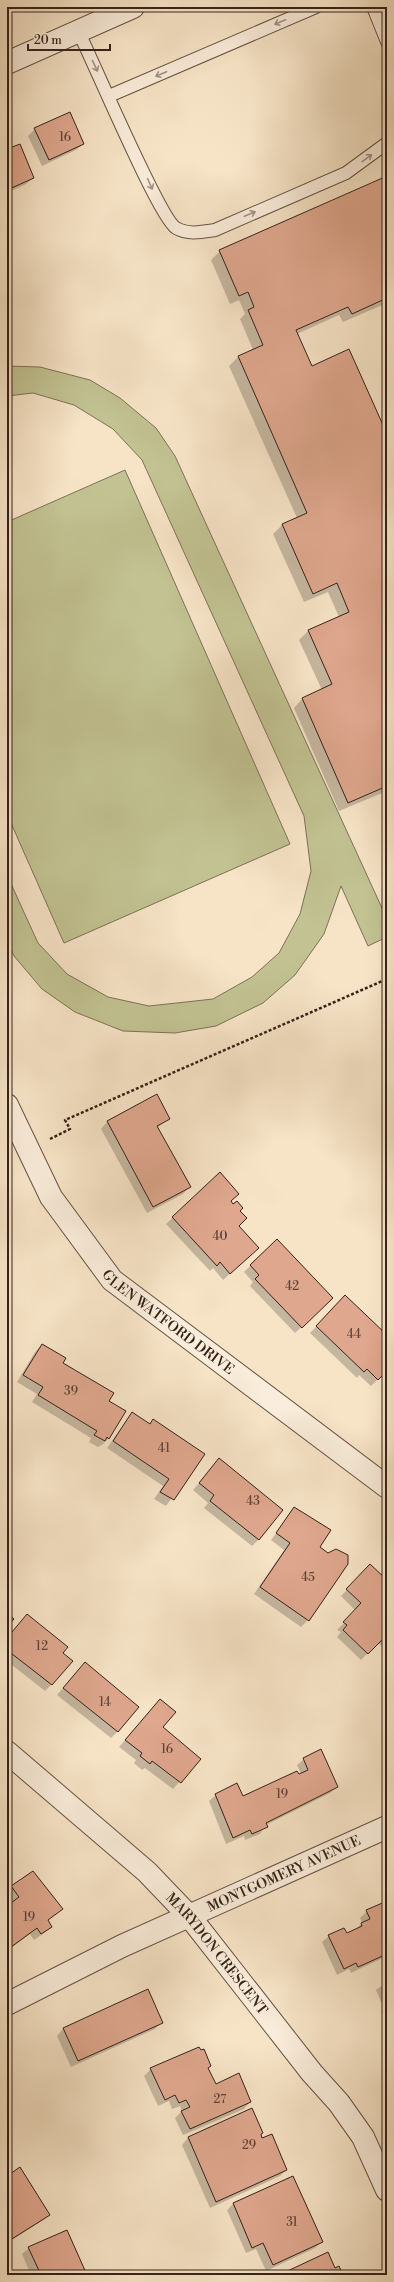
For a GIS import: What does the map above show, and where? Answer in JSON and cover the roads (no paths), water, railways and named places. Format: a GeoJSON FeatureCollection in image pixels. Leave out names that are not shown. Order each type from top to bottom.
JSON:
{"type":"FeatureCollection","features":[{"type":"Feature","properties":{"kind":"street"},"geometry":{"type":"LineString","coordinates":[[7,63],[133,7]]}},
{"type":"Feature","properties":{"kind":"street","name":"GLEN WATFORD DRIVE"},"geometry":{"type":"LineString","coordinates":[[7,1105],[51,1197],[112,1280],[347,1459],[387,1487]]}},
{"type":"Feature","properties":{"kind":"street","name":"MARYDON CRESCENT"},"geometry":{"type":"LineString","coordinates":[[7,1752],[147,1872],[190,1917],[312,2073],[339,2103],[363,2137],[387,2190]]}},
{"type":"Feature","properties":{"kind":"street","name":"MONTGOMERY AVENUE"},"geometry":{"type":"LineString","coordinates":[[7,2004],[122,1946],[190,1917],[387,1827]]}},
{"type":"Feature","properties":{"kind":"lane"},"geometry":{"type":"LineString","coordinates":[[109,96],[316,7]]}},
{"type":"Feature","properties":{"kind":"lane"},"geometry":{"type":"LineString","coordinates":[[373,7],[387,42]]}},
{"type":"Feature","properties":{"kind":"lane"},"geometry":{"type":"LineString","coordinates":[[78,31],[157,201],[175,227],[186,232],[198,233],[215,230],[346,173],[387,143]]}}]}
